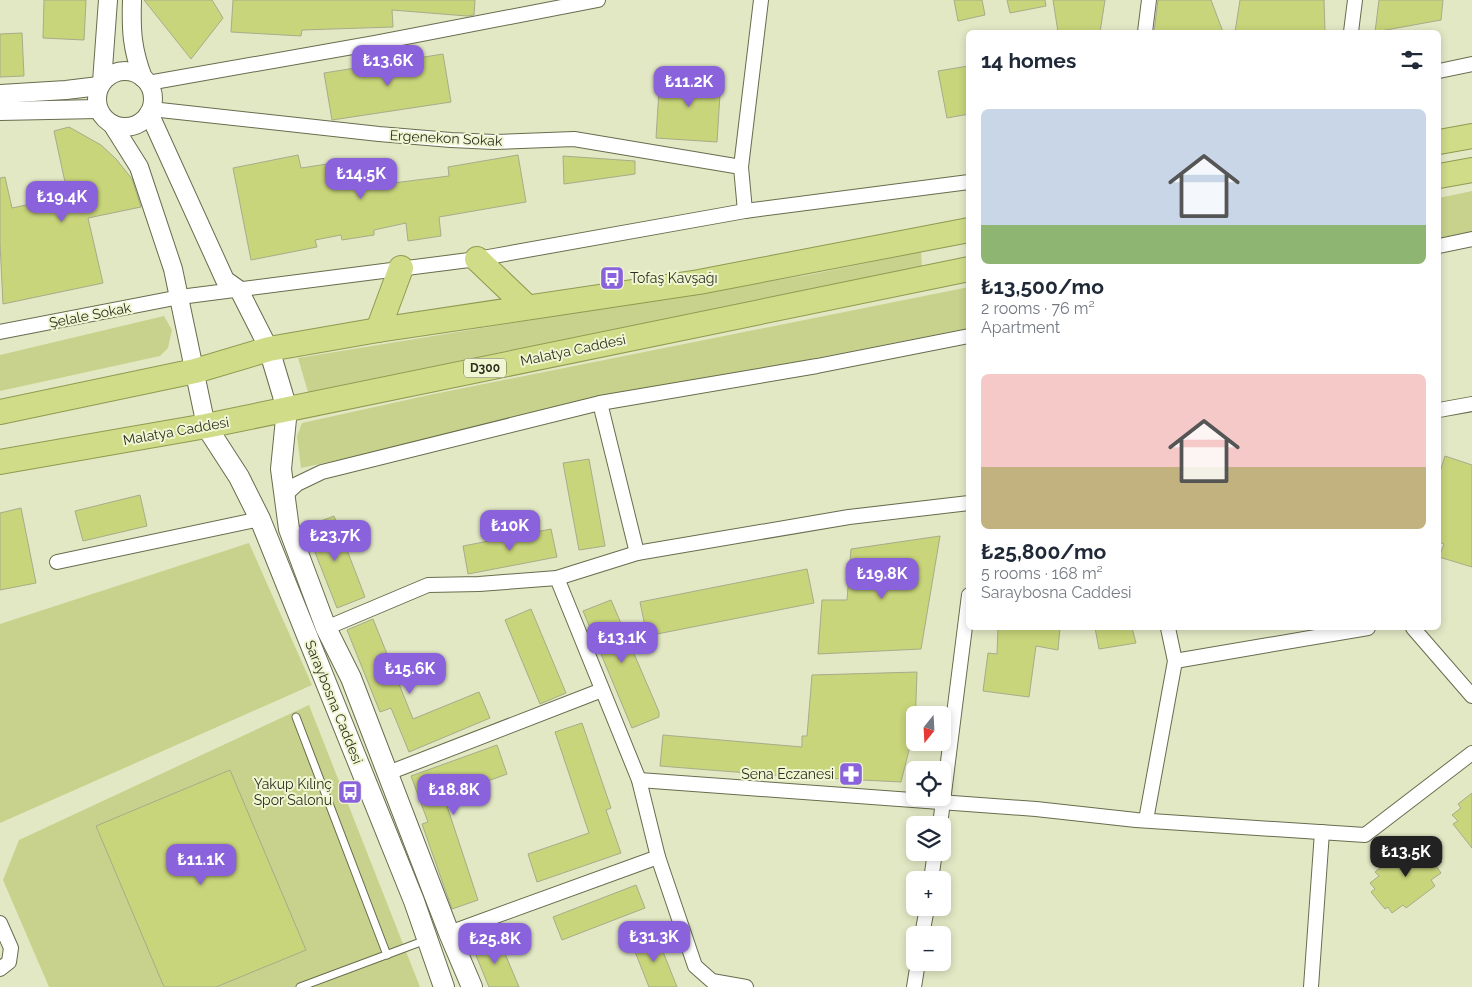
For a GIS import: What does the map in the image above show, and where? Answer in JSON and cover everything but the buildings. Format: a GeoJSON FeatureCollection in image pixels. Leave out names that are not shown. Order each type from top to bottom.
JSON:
{"type":"FeatureCollection","features":[{"type":"Feature","properties":{"kind":"highway"},"geometry":{"type":"LineString","coordinates":[[1441,142],[1472,136]]}},
{"type":"Feature","properties":{"kind":"highway"},"geometry":{"type":"LineString","coordinates":[[1441,176],[1472,170]]}},
{"type":"Feature","properties":{"kind":"highway"},"geometry":{"type":"LineString","coordinates":[[0,412],[195,371],[269,349],[378,330],[699,282],[966,231]]}},
{"type":"Feature","properties":{"kind":"highway"},"geometry":{"type":"LineString","coordinates":[[477,259],[527,307]]}},
{"type":"Feature","properties":{"kind":"highway"},"geometry":{"type":"LineString","coordinates":[[378,330],[401,268]]}},
{"type":"Feature","properties":{"kind":"highway","name":"Malatya Caddesi"},"geometry":{"type":"LineString","coordinates":[[0,462],[206,426],[966,270]]}},
{"type":"Feature","properties":{"kind":"main road","name":"Saraybosna Caddesi"},"geometry":{"type":"LineString","coordinates":[[269,349],[287,409],[281,469],[289,529],[326,628],[351,678],[449,933],[472,987]]}},
{"type":"Feature","properties":{"kind":"main road","name":"Saraybosna Caddesi"},"geometry":{"type":"LineString","coordinates":[[206,426],[239,477],[260,519],[414,902],[444,987]]}},
{"type":"Feature","properties":{"kind":"street"},"geometry":{"type":"LineString","coordinates":[[108,0],[101,84],[97,94],[98,109],[106,120],[112,124],[129,127],[144,120],[150,111],[153,100],[152,91],[135,56],[131,31],[132,0]]}},
{"type":"Feature","properties":{"kind":"street"},"geometry":{"type":"LineString","coordinates":[[0,94],[66,90],[101,84],[107,77],[122,71],[137,74],[146,81],[375,43],[567,2],[598,0]]}},
{"type":"Feature","properties":{"kind":"street"},"geometry":{"type":"LineString","coordinates":[[745,211],[741,167],[761,0]]}},
{"type":"Feature","properties":{"kind":"street"},"geometry":{"type":"LineString","coordinates":[[1145,30],[1149,0]]}},
{"type":"Feature","properties":{"kind":"street"},"geometry":{"type":"LineString","coordinates":[[1351,30],[1356,0]]}},
{"type":"Feature","properties":{"kind":"street"},"geometry":{"type":"LineString","coordinates":[[1441,71],[1472,64]]}},
{"type":"Feature","properties":{"kind":"street"},"geometry":{"type":"LineString","coordinates":[[0,111],[98,109]]}},
{"type":"Feature","properties":{"kind":"street"},"geometry":{"type":"LineString","coordinates":[[150,111],[225,280],[239,290],[269,349]]}},
{"type":"Feature","properties":{"kind":"street","name":"Ergenekon Sokak"},"geometry":{"type":"LineString","coordinates":[[150,111],[442,139],[494,142],[574,139],[741,167]]}},
{"type":"Feature","properties":{"kind":"street"},"geometry":{"type":"LineString","coordinates":[[112,124],[138,167],[173,269],[206,426]]}},
{"type":"Feature","properties":{"kind":"street","name":"Şelale Sokak"},"geometry":{"type":"LineString","coordinates":[[0,332],[180,297],[477,259],[745,211],[966,182]]}},
{"type":"Feature","properties":{"kind":"street"},"geometry":{"type":"LineString","coordinates":[[1441,246],[1472,239]]}},
{"type":"Feature","properties":{"kind":"street"},"geometry":{"type":"LineString","coordinates":[[284,496],[297,484],[322,472],[600,402],[817,366],[966,337]]}},
{"type":"Feature","properties":{"kind":"street"},"geometry":{"type":"LineString","coordinates":[[600,402],[637,553]]}},
{"type":"Feature","properties":{"kind":"street"},"geometry":{"type":"LineString","coordinates":[[1441,410],[1472,404]]}},
{"type":"Feature","properties":{"kind":"street"},"geometry":{"type":"LineString","coordinates":[[326,628],[428,585],[479,584],[557,578],[637,553],[849,517],[966,503]]}},
{"type":"Feature","properties":{"kind":"street"},"geometry":{"type":"LineString","coordinates":[[57,562],[260,519]]}},
{"type":"Feature","properties":{"kind":"street"},"geometry":{"type":"LineString","coordinates":[[557,578],[639,780],[658,857],[695,966],[712,981],[746,987]]}},
{"type":"Feature","properties":{"kind":"street"},"geometry":{"type":"LineString","coordinates":[[949,761],[966,620]]}},
{"type":"Feature","properties":{"kind":"street"},"geometry":{"type":"LineString","coordinates":[[1146,820],[1175,661],[1168,630]]}},
{"type":"Feature","properties":{"kind":"street"},"geometry":{"type":"LineString","coordinates":[[1175,661],[1356,630]]}},
{"type":"Feature","properties":{"kind":"street"},"geometry":{"type":"LineString","coordinates":[[1415,630],[1472,696]]}},
{"type":"Feature","properties":{"kind":"street"},"geometry":{"type":"LineString","coordinates":[[388,773],[602,690]]}},
{"type":"Feature","properties":{"kind":"street"},"geometry":{"type":"LineString","coordinates":[[951,802],[1146,820],[1365,836],[1472,753]]}},
{"type":"Feature","properties":{"kind":"street"},"geometry":{"type":"LineString","coordinates":[[639,780],[906,798]]}},
{"type":"Feature","properties":{"kind":"street"},"geometry":{"type":"LineString","coordinates":[[1311,987],[1322,832]]}},
{"type":"Feature","properties":{"kind":"street"},"geometry":{"type":"LineString","coordinates":[[449,933],[658,857]]}},
{"type":"Feature","properties":{"kind":"street"},"geometry":{"type":"LineString","coordinates":[[0,923],[11,948],[9,962],[0,969]]}},
{"type":"Feature","properties":{"kind":"street"},"geometry":{"type":"LineString","coordinates":[[914,987],[917,971]]}},
{"type":"Feature","properties":{"kind":"lane"},"geometry":{"type":"LineString","coordinates":[[296,717],[387,955]]}},
{"type":"Feature","properties":{"kind":"lane"},"geometry":{"type":"LineString","coordinates":[[300,987],[427,940]]}},
{"type":"Feature","properties":{"kind":"green space"},"geometry":{"type":"Polygon","coordinates":[[[1472,191],[1472,232],[1441,238],[1441,198],[1472,191]]]}},
{"type":"Feature","properties":{"kind":"green space"},"geometry":{"type":"Polygon","coordinates":[[[921,252],[922,266],[308,392],[298,358],[808,275],[921,252]]]}},
{"type":"Feature","properties":{"kind":"green space"},"geometry":{"type":"Polygon","coordinates":[[[966,288],[966,329],[746,372],[301,468],[297,436],[302,423],[429,395],[966,288]]]}},
{"type":"Feature","properties":{"kind":"green space"},"geometry":{"type":"Polygon","coordinates":[[[164,316],[172,330],[168,348],[160,356],[0,391],[0,355],[164,316]]]}},
{"type":"Feature","properties":{"kind":"green space"},"geometry":{"type":"Polygon","coordinates":[[[249,543],[312,685],[0,823],[0,624],[249,543]]]}},
{"type":"Feature","properties":{"kind":"green space"},"geometry":{"type":"Polygon","coordinates":[[[309,705],[420,987],[49,987],[3,880],[19,840],[309,705]]]}},
{"type":"Feature","properties":{"kind":"place","name":"Tofaş Kavşağı"},"geometry":{"type":"Point","coordinates":[612,278]}},
{"type":"Feature","properties":{"kind":"place","name":"Sena Eczanesi"},"geometry":{"type":"Point","coordinates":[851,774]}},
{"type":"Feature","properties":{"kind":"place","name":"Yakup Kılınç Spor Salonu"},"geometry":{"type":"Point","coordinates":[350,792]}}]}
